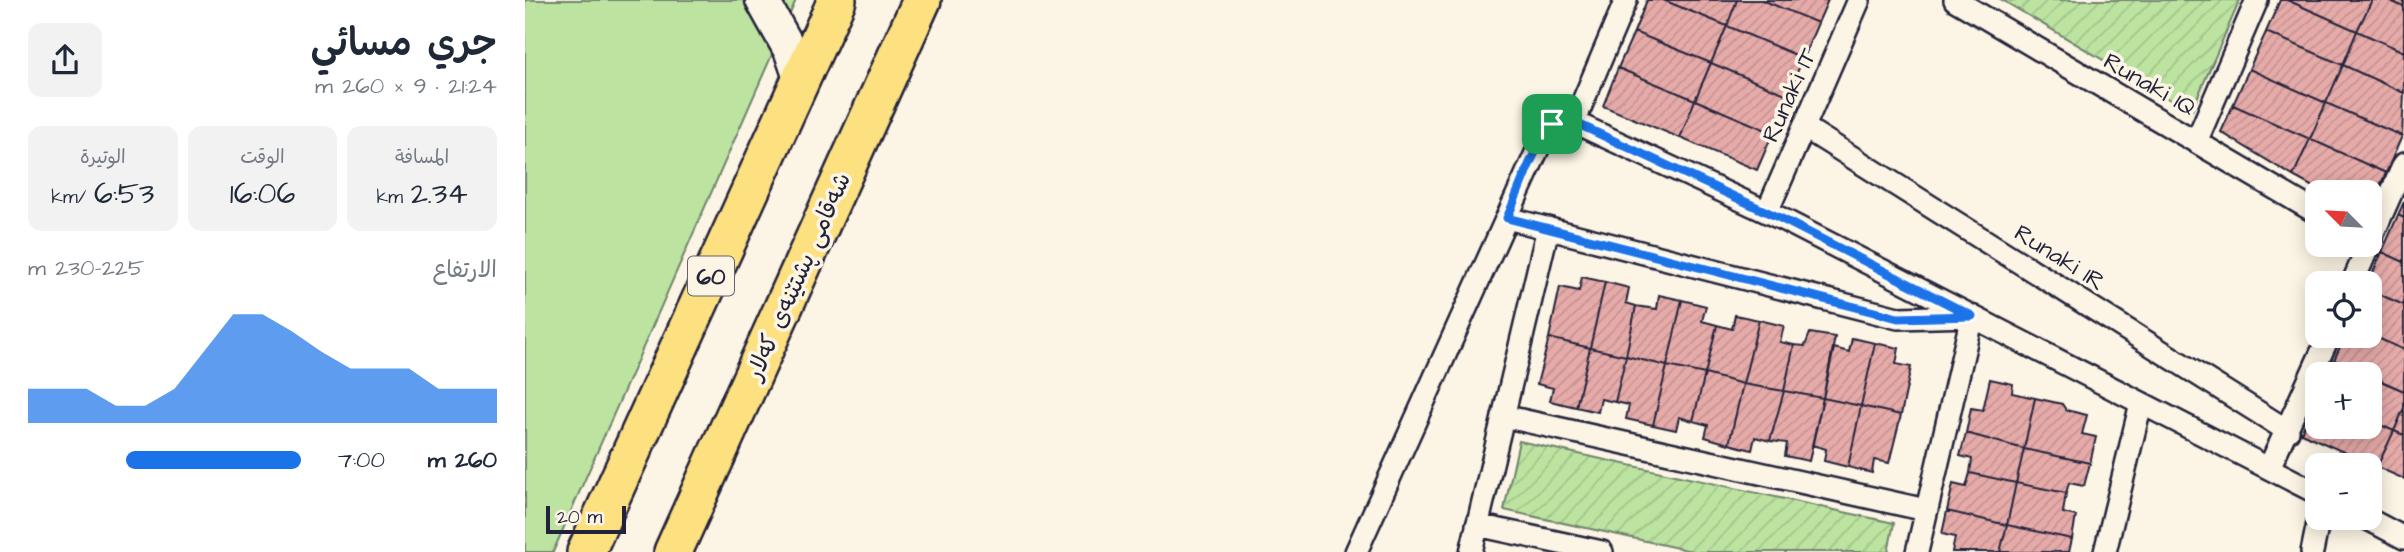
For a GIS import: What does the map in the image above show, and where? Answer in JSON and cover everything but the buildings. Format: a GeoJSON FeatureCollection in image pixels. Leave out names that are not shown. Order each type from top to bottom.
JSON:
{"type":"FeatureCollection","features":[{"type":"Feature","properties":{"kind":"highway","name":"60"},"geometry":{"type":"LineString","coordinates":[[586,552],[837,0]]}},
{"type":"Feature","properties":{"kind":"highway","name":"شەقامی پشتێنەی کەلار"},"geometry":{"type":"LineString","coordinates":[[673,552],[922,0]]}},
{"type":"Feature","properties":{"kind":"main road"},"geometry":{"type":"LineString","coordinates":[[762,0],[786,43],[801,81]]}},
{"type":"Feature","properties":{"kind":"street"},"geometry":{"type":"LineString","coordinates":[[1575,120],[1626,0]]}},
{"type":"Feature","properties":{"kind":"street","name":"Runaki 1T"},"geometry":{"type":"LineString","coordinates":[[1767,212],[1859,0]]}},
{"type":"Feature","properties":{"kind":"street","name":"Runaki 1Q"},"geometry":{"type":"LineString","coordinates":[[1955,0],[2305,206]]}},
{"type":"Feature","properties":{"kind":"street"},"geometry":{"type":"LineString","coordinates":[[2196,142],[2257,0]]}},
{"type":"Feature","properties":{"kind":"street"},"geometry":{"type":"LineString","coordinates":[[1356,552],[1546,131],[1557,120],[1575,120],[1767,212],[2305,487]]}},
{"type":"Feature","properties":{"kind":"street","name":"Runaki 1R"},"geometry":{"type":"LineString","coordinates":[[1804,127],[2288,431]]}},
{"type":"Feature","properties":{"kind":"street"},"geometry":{"type":"LineString","coordinates":[[2382,214],[2404,164]]}},
{"type":"Feature","properties":{"kind":"street"},"geometry":{"type":"LineString","coordinates":[[1507,218],[1898,318],[1972,316]]}},
{"type":"Feature","properties":{"kind":"street"},"geometry":{"type":"LineString","coordinates":[[1471,552],[1548,228]]}},
{"type":"Feature","properties":{"kind":"street"},"geometry":{"type":"LineString","coordinates":[[1917,552],[1972,316]]}},
{"type":"Feature","properties":{"kind":"street"},"geometry":{"type":"LineString","coordinates":[[2269,468],[2324,348]]}},
{"type":"Feature","properties":{"kind":"street"},"geometry":{"type":"LineString","coordinates":[[2105,552],[2141,403]]}},
{"type":"Feature","properties":{"kind":"street"},"geometry":{"type":"LineString","coordinates":[[1503,416],[1926,510]]}},
{"type":"Feature","properties":{"kind":"street"},"geometry":{"type":"LineString","coordinates":[[1478,525],[1602,552]]}},
{"type":"Feature","properties":{"kind":"street"},"geometry":{"type":"LineString","coordinates":[[2382,526],[2404,538]]}},
{"type":"Feature","properties":{"kind":"street"},"geometry":{"type":"LineString","coordinates":[[2312,552],[2317,530]]}},
{"type":"Feature","properties":{"kind":"green space"},"geometry":{"type":"Polygon","coordinates":[[[525,0],[796,0],[553,552],[525,552],[525,0]]]}},
{"type":"Feature","properties":{"kind":"green space"},"geometry":{"type":"Polygon","coordinates":[[[2002,0],[2240,0],[2191,112],[2002,0]]]}},
{"type":"Feature","properties":{"kind":"green space"},"geometry":{"type":"Polygon","coordinates":[[[1519,441],[1894,523],[1888,552],[1696,552],[1504,510],[1519,441]]]}},
{"type":"Feature","properties":{"kind":"route"},"geometry":{"type":"LineString","coordinates":[[1565,118],[1575,120],[1780,218],[1972,316],[1898,318],[1507,218],[1546,131],[1552,124],[1565,118]]}}]}
